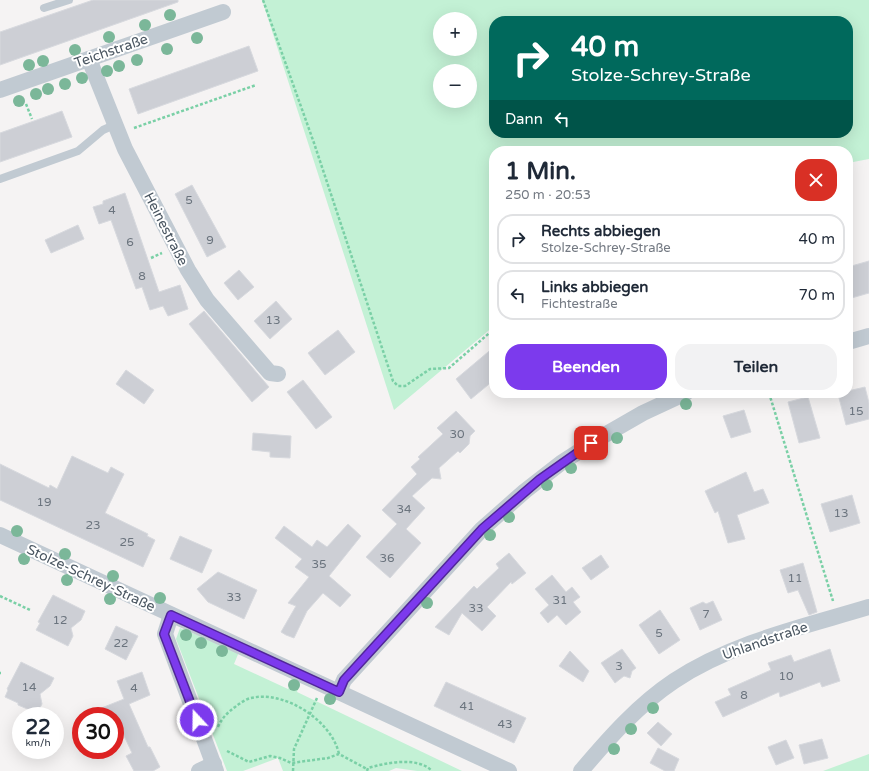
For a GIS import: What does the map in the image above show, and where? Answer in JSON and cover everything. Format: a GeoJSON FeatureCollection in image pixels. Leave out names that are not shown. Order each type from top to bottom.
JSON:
{"type":"FeatureCollection","features":[{"type":"Feature","properties":{"kind":"street","name":"Teichstraße"},"geometry":{"type":"LineString","coordinates":[[0,90],[223,12]]}},
{"type":"Feature","properties":{"kind":"street","name":"Heinestraße"},"geometry":{"type":"LineString","coordinates":[[89,59],[116,129],[197,287],[231,329],[270,373],[278,374]]}},
{"type":"Feature","properties":{"kind":"street"},"geometry":{"type":"LineString","coordinates":[[853,341],[869,336]]}},
{"type":"Feature","properties":{"kind":"street"},"geometry":{"type":"LineString","coordinates":[[339,692],[344,680],[482,529],[525,491],[561,463],[603,436],[643,413],[675,398]]}},
{"type":"Feature","properties":{"kind":"street","name":"Stolze-Schrey-Straße"},"geometry":{"type":"LineString","coordinates":[[0,535],[339,692],[486,766],[509,771]]}},
{"type":"Feature","properties":{"kind":"street","name":"Uhlandstraße"},"geometry":{"type":"LineString","coordinates":[[580,771],[633,713],[691,670],[743,646],[869,607]]}},
{"type":"Feature","properties":{"kind":"street"},"geometry":{"type":"LineString","coordinates":[[171,615],[164,634],[215,768],[199,771]]}},
{"type":"Feature","properties":{"kind":"lane"},"geometry":{"type":"LineString","coordinates":[[44,8],[69,0]]}},
{"type":"Feature","properties":{"kind":"lane"},"geometry":{"type":"LineString","coordinates":[[0,179],[78,151],[103,130],[116,129]]}},
{"type":"Feature","properties":{"kind":"path"},"geometry":{"type":"LineString","coordinates":[[263,0],[314,143],[393,381],[398,386],[405,386],[430,369],[449,368],[489,333]]}},
{"type":"Feature","properties":{"kind":"path"},"geometry":{"type":"LineString","coordinates":[[116,129],[256,85]]}},
{"type":"Feature","properties":{"kind":"path"},"geometry":{"type":"LineString","coordinates":[[26,104],[32,119]]}},
{"type":"Feature","properties":{"kind":"path"},"geometry":{"type":"LineString","coordinates":[[771,398],[838,617]]}},
{"type":"Feature","properties":{"kind":"path"},"geometry":{"type":"LineString","coordinates":[[0,596],[30,610]]}},
{"type":"Feature","properties":{"kind":"path"},"geometry":{"type":"LineString","coordinates":[[293,771],[294,749],[323,685]]}},
{"type":"Feature","properties":{"kind":"path"},"geometry":{"type":"LineString","coordinates":[[218,731],[222,719],[229,712],[250,698],[269,697],[283,701],[310,713],[328,730],[337,744],[339,754],[367,770],[394,762],[420,764],[428,767],[432,771]]}},
{"type":"Feature","properties":{"kind":"path"},"geometry":{"type":"LineString","coordinates":[[225,750],[249,762],[270,756],[293,762],[328,758],[339,754]]}},
{"type":"Feature","properties":{"kind":"green space"},"geometry":{"type":"Polygon","coordinates":[[[262,0],[869,0],[869,159],[853,162],[853,146],[489,146],[489,330],[394,410],[262,0]]]}},
{"type":"Feature","properties":{"kind":"green space"},"geometry":{"type":"Polygon","coordinates":[[[180,628],[239,652],[234,664],[288,689],[294,678],[301,681],[297,692],[462,771],[417,771],[396,768],[389,771],[283,771],[278,758],[243,771],[227,771],[176,639],[180,628]]]}},
{"type":"Feature","properties":{"kind":"green space"},"geometry":{"type":"Polygon","coordinates":[[[869,754],[869,771],[823,771],[869,754]]]}},
{"type":"Feature","properties":{"kind":"building"},"geometry":{"type":"Polygon","coordinates":[[[93,0],[178,0],[178,2],[0,65],[0,32],[93,0]]]}},
{"type":"Feature","properties":{"kind":"building"},"geometry":{"type":"Polygon","coordinates":[[[249,46],[258,71],[138,114],[129,89],[249,46]]]}},
{"type":"Feature","properties":{"kind":"building"},"geometry":{"type":"Polygon","coordinates":[[[62,111],[72,137],[0,162],[0,133],[62,111]]]}},
{"type":"Feature","properties":{"kind":"building"},"geometry":{"type":"Polygon","coordinates":[[[192,185],[226,247],[207,257],[175,194],[192,185]]]}},
{"type":"Feature","properties":{"kind":"building"},"geometry":{"type":"Polygon","coordinates":[[[125,193],[159,292],[180,285],[188,309],[168,316],[163,306],[150,310],[142,287],[136,289],[111,220],[99,224],[93,207],[103,204],[103,201],[125,193]]]}},
{"type":"Feature","properties":{"kind":"building"},"geometry":{"type":"Polygon","coordinates":[[[78,225],[84,239],[51,253],[45,240],[78,225]]]}},
{"type":"Feature","properties":{"kind":"building"},"geometry":{"type":"Polygon","coordinates":[[[869,261],[869,293],[853,298],[853,266],[869,261]]]}},
{"type":"Feature","properties":{"kind":"building"},"geometry":{"type":"Polygon","coordinates":[[[239,270],[254,287],[238,300],[224,283],[239,270]]]}},
{"type":"Feature","properties":{"kind":"building"},"geometry":{"type":"Polygon","coordinates":[[[276,301],[292,319],[270,339],[254,321],[276,301]]]}},
{"type":"Feature","properties":{"kind":"building"},"geometry":{"type":"Polygon","coordinates":[[[204,311],[269,387],[252,402],[189,324],[204,311]]]}},
{"type":"Feature","properties":{"kind":"building"},"geometry":{"type":"Polygon","coordinates":[[[338,330],[355,352],[325,375],[308,353],[338,330]]]}},
{"type":"Feature","properties":{"kind":"building"},"geometry":{"type":"Polygon","coordinates":[[[489,351],[489,384],[471,399],[456,379],[489,351]]]}},
{"type":"Feature","properties":{"kind":"building"},"geometry":{"type":"Polygon","coordinates":[[[126,370],[154,390],[144,404],[116,384],[126,370]]]}},
{"type":"Feature","properties":{"kind":"building"},"geometry":{"type":"Polygon","coordinates":[[[303,380],[332,417],[316,429],[287,392],[303,380]]]}},
{"type":"Feature","properties":{"kind":"building"},"geometry":{"type":"Polygon","coordinates":[[[865,387],[869,403],[869,419],[846,425],[839,398],[853,398],[853,390],[865,387]]]}},
{"type":"Feature","properties":{"kind":"building"},"geometry":{"type":"Polygon","coordinates":[[[808,398],[820,438],[799,443],[788,402],[808,398]]]}},
{"type":"Feature","properties":{"kind":"building"},"geometry":{"type":"Polygon","coordinates":[[[744,410],[751,432],[731,438],[723,416],[744,410]]]}},
{"type":"Feature","properties":{"kind":"building"},"geometry":{"type":"Polygon","coordinates":[[[456,411],[475,431],[470,436],[469,444],[460,453],[458,451],[439,468],[441,479],[432,478],[412,496],[425,508],[406,529],[421,543],[390,578],[366,557],[397,524],[382,510],[417,474],[411,467],[420,459],[418,457],[443,434],[437,428],[456,411]]]}},
{"type":"Feature","properties":{"kind":"building"},"geometry":{"type":"Polygon","coordinates":[[[253,433],[291,436],[290,458],[270,457],[270,452],[252,450],[253,433]]]}},
{"type":"Feature","properties":{"kind":"building"},"geometry":{"type":"Polygon","coordinates":[[[72,456],[108,473],[111,467],[124,474],[105,513],[148,534],[147,536],[155,540],[143,567],[0,500],[0,464],[49,488],[50,485],[57,489],[72,456]]]}},
{"type":"Feature","properties":{"kind":"building"},"geometry":{"type":"Polygon","coordinates":[[[746,472],[754,492],[763,489],[769,503],[737,515],[745,539],[728,543],[718,511],[715,513],[705,491],[746,472]]]}},
{"type":"Feature","properties":{"kind":"building"},"geometry":{"type":"Polygon","coordinates":[[[852,495],[860,523],[830,532],[821,504],[852,495]]]}},
{"type":"Feature","properties":{"kind":"building"},"geometry":{"type":"Polygon","coordinates":[[[348,524],[361,536],[329,576],[351,595],[340,607],[323,593],[307,611],[294,638],[286,635],[281,632],[296,606],[288,603],[309,577],[295,567],[302,559],[275,538],[284,526],[312,547],[317,540],[327,547],[348,524]]]}},
{"type":"Feature","properties":{"kind":"building"},"geometry":{"type":"Polygon","coordinates":[[[180,536],[212,550],[202,573],[170,559],[180,536]]]}},
{"type":"Feature","properties":{"kind":"building"},"geometry":{"type":"Polygon","coordinates":[[[509,553],[526,573],[512,584],[511,582],[487,607],[496,616],[482,631],[462,613],[449,635],[435,627],[474,586],[477,589],[499,568],[496,564],[509,553]]]}},
{"type":"Feature","properties":{"kind":"building"},"geometry":{"type":"Polygon","coordinates":[[[601,555],[609,567],[591,580],[582,568],[601,555]]]}},
{"type":"Feature","properties":{"kind":"building"},"geometry":{"type":"Polygon","coordinates":[[[803,563],[817,612],[809,615],[798,590],[788,593],[780,570],[803,563]]]}},
{"type":"Feature","properties":{"kind":"building"},"geometry":{"type":"Polygon","coordinates":[[[218,572],[257,590],[244,619],[208,602],[197,589],[218,572]]]}},
{"type":"Feature","properties":{"kind":"building"},"geometry":{"type":"Polygon","coordinates":[[[552,575],[566,592],[572,587],[580,597],[573,602],[581,612],[566,625],[557,615],[548,623],[540,613],[549,605],[535,589],[552,575]]]}},
{"type":"Feature","properties":{"kind":"building"},"geometry":{"type":"Polygon","coordinates":[[[53,595],[85,611],[81,620],[71,628],[73,636],[68,646],[36,630],[40,623],[38,622],[53,595]]]}},
{"type":"Feature","properties":{"kind":"building"},"geometry":{"type":"Polygon","coordinates":[[[713,601],[722,620],[700,630],[690,608],[703,602],[706,604],[713,601]]]}},
{"type":"Feature","properties":{"kind":"building"},"geometry":{"type":"Polygon","coordinates":[[[660,610],[680,640],[659,654],[639,625],[660,610]]]}},
{"type":"Feature","properties":{"kind":"building"},"geometry":{"type":"Polygon","coordinates":[[[116,626],[138,636],[126,660],[105,649],[116,626]]]}},
{"type":"Feature","properties":{"kind":"building"},"geometry":{"type":"Polygon","coordinates":[[[622,649],[636,668],[632,671],[630,678],[624,676],[615,683],[601,663],[622,649]]]}},
{"type":"Feature","properties":{"kind":"building"},"geometry":{"type":"Polygon","coordinates":[[[830,649],[840,681],[822,687],[820,682],[780,697],[779,692],[723,717],[715,702],[731,695],[728,689],[771,670],[768,663],[791,655],[794,662],[830,649]]]}},
{"type":"Feature","properties":{"kind":"building"},"geometry":{"type":"Polygon","coordinates":[[[570,651],[589,671],[583,682],[559,666],[570,651]]]}},
{"type":"Feature","properties":{"kind":"building"},"geometry":{"type":"Polygon","coordinates":[[[21,662],[54,678],[50,686],[40,694],[42,704],[40,707],[23,707],[18,705],[18,703],[5,697],[8,690],[7,689],[21,662]]]}},
{"type":"Feature","properties":{"kind":"building"},"geometry":{"type":"Polygon","coordinates":[[[142,672],[150,695],[129,704],[148,747],[150,747],[160,767],[153,771],[134,771],[126,756],[132,753],[124,736],[124,707],[104,707],[124,699],[117,681],[142,672]]]}},
{"type":"Feature","properties":{"kind":"building"},"geometry":{"type":"Polygon","coordinates":[[[446,682],[526,718],[514,743],[434,706],[446,682]]]}},
{"type":"Feature","properties":{"kind":"building"},"geometry":{"type":"Polygon","coordinates":[[[658,722],[672,734],[661,746],[647,733],[658,722]]]}},
{"type":"Feature","properties":{"kind":"building"},"geometry":{"type":"Polygon","coordinates":[[[822,739],[828,758],[804,764],[799,745],[822,739]]]}},
{"type":"Feature","properties":{"kind":"building"},"geometry":{"type":"Polygon","coordinates":[[[786,740],[794,758],[776,765],[768,747],[786,740]]]}},
{"type":"Feature","properties":{"kind":"building"},"geometry":{"type":"Polygon","coordinates":[[[658,748],[679,759],[674,771],[665,771],[650,763],[658,748]]]}},
{"type":"Feature","properties":{"kind":"route"},"geometry":{"type":"LineString","coordinates":[[197,720],[164,634],[171,615],[339,692],[344,680],[482,529],[540,479],[591,443]]}}]}
